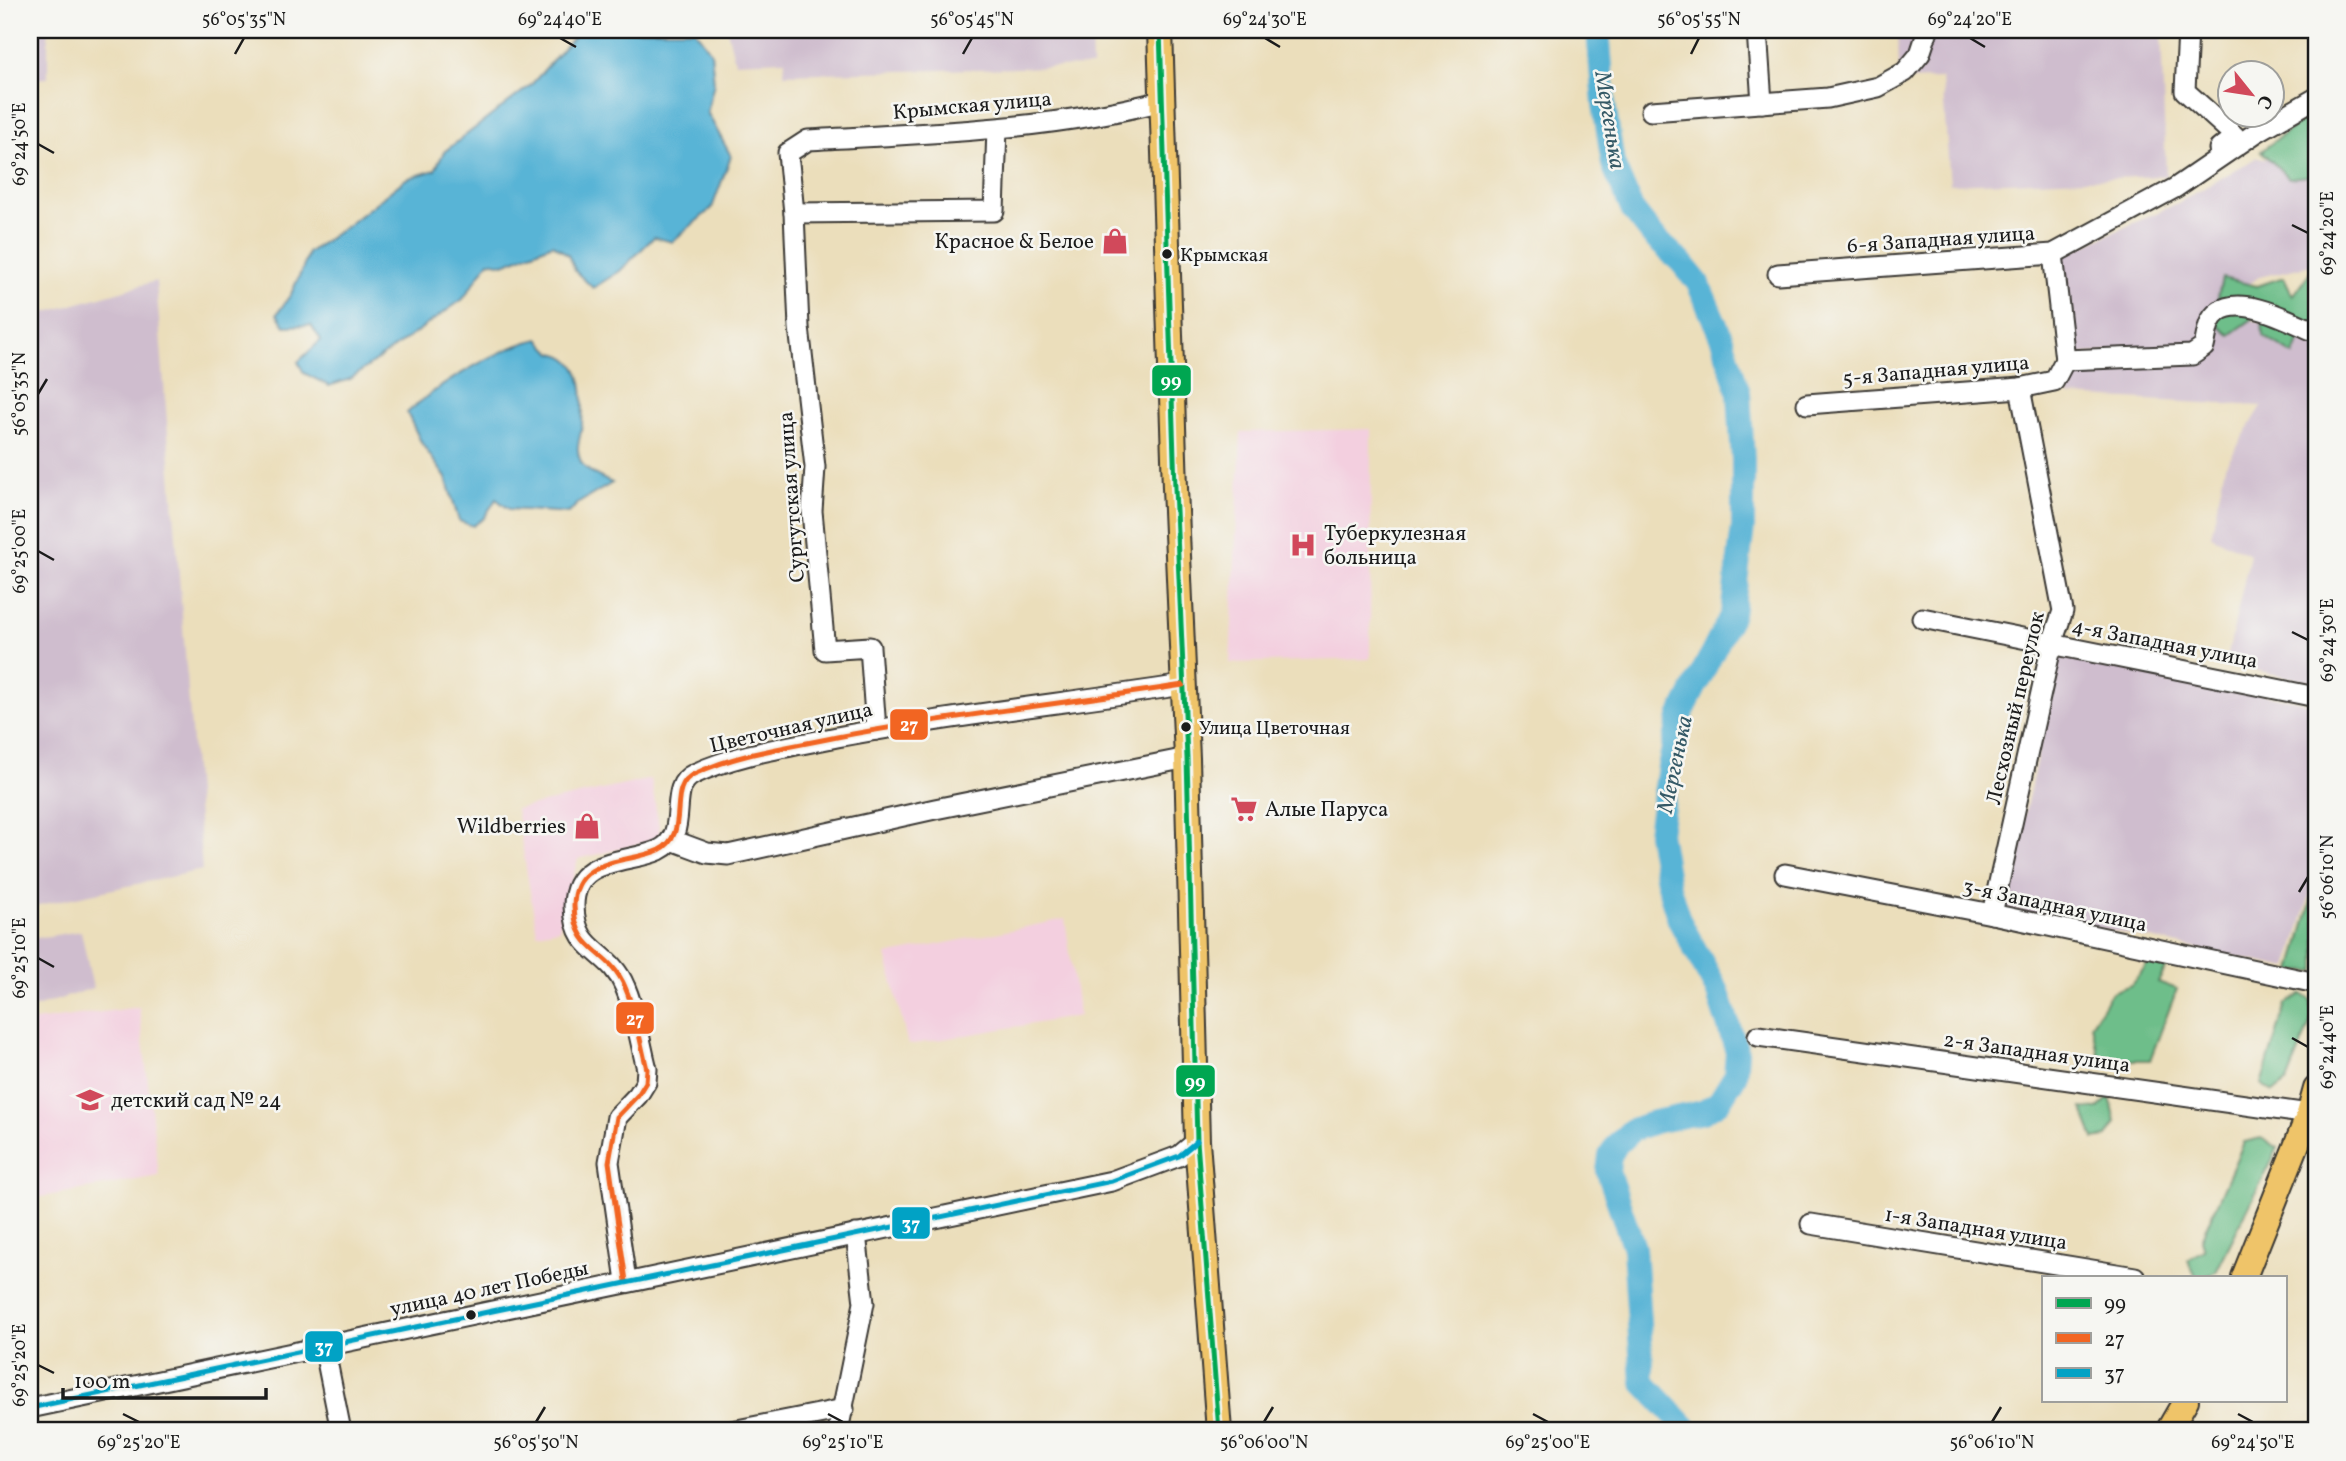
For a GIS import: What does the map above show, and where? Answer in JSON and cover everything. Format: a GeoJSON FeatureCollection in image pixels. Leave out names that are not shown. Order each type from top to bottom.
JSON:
{"type":"FeatureCollection","features":[{"type":"Feature","properties":{"kind":"main road"},"geometry":{"type":"LineString","coordinates":[[1160,30],[1187,758],[1197,1140],[1219,1431]]}},
{"type":"Feature","properties":{"kind":"main road"},"geometry":{"type":"LineString","coordinates":[[2244,1276],[2309,1114],[2316,1089]]}},
{"type":"Feature","properties":{"kind":"main road"},"geometry":{"type":"LineString","coordinates":[[2168,1431],[2185,1402]]}},
{"type":"Feature","properties":{"kind":"street"},"geometry":{"type":"LineString","coordinates":[[1757,30],[1762,103]]}},
{"type":"Feature","properties":{"kind":"street"},"geometry":{"type":"LineString","coordinates":[[1651,111],[1828,99],[1878,87],[1905,72],[1920,54],[1928,30]]}},
{"type":"Feature","properties":{"kind":"street"},"geometry":{"type":"LineString","coordinates":[[2175,188],[2235,136],[2185,91],[2188,30]]}},
{"type":"Feature","properties":{"kind":"street","name":"6-я Западная улица"},"geometry":{"type":"LineString","coordinates":[[1778,274],[2053,254],[2175,188],[2257,132],[2316,98]]}},
{"type":"Feature","properties":{"kind":"street","name":"Крымская улица"},"geometry":{"type":"LineString","coordinates":[[794,213],[788,153],[808,140],[997,129],[1118,112],[1161,101]]}},
{"type":"Feature","properties":{"kind":"street"},"geometry":{"type":"LineString","coordinates":[[794,213],[994,211],[997,129]]}},
{"type":"Feature","properties":{"kind":"street","name":"Сургутская улица"},"geometry":{"type":"LineString","coordinates":[[794,213],[799,327],[815,467],[812,511],[825,650],[870,647],[876,730]]}},
{"type":"Feature","properties":{"kind":"street"},"geometry":{"type":"LineString","coordinates":[[2053,254],[2065,360],[2192,355],[2204,347],[2209,324],[2219,311],[2245,305],[2271,312],[2316,332]]}},
{"type":"Feature","properties":{"kind":"street","name":"5-я Западная улица"},"geometry":{"type":"LineString","coordinates":[[1807,404],[2020,388],[2054,381],[2065,360]]}},
{"type":"Feature","properties":{"kind":"street","name":"Лесхозный переулок"},"geometry":{"type":"LineString","coordinates":[[1992,914],[2052,643],[2063,611],[2020,388]]}},
{"type":"Feature","properties":{"kind":"street","name":"4-я Западная улица"},"geometry":{"type":"LineString","coordinates":[[1923,618],[2316,697]]}},
{"type":"Feature","properties":{"kind":"street","name":"Цветочная улица"},"geometry":{"type":"LineString","coordinates":[[672,840],[678,825],[679,793],[691,775],[730,760],[876,730],[1183,685]]}},
{"type":"Feature","properties":{"kind":"street"},"geometry":{"type":"LineString","coordinates":[[626,1281],[609,1162],[617,1117],[638,1095],[646,1082],[647,1069],[626,989],[618,973],[606,959],[584,943],[578,932],[574,904],[578,886],[590,872],[612,861],[658,850],[672,840],[707,853],[728,855],[934,809],[1187,758]]}},
{"type":"Feature","properties":{"kind":"street","name":"3-я Западная улица"},"geometry":{"type":"LineString","coordinates":[[1785,874],[1992,914],[2316,983]]}},
{"type":"Feature","properties":{"kind":"street","name":"2-я Западная улица"},"geometry":{"type":"LineString","coordinates":[[1758,1036],[2309,1114]]}},
{"type":"Feature","properties":{"kind":"street","name":"улица 40 лет Победы"},"geometry":{"type":"LineString","coordinates":[[30,1408],[1112,1181],[1179,1156],[1197,1140]]}},
{"type":"Feature","properties":{"kind":"street","name":"1-я Западная улица"},"geometry":{"type":"LineString","coordinates":[[1811,1224],[2129,1276]]}},
{"type":"Feature","properties":{"kind":"street"},"geometry":{"type":"LineString","coordinates":[[838,1431],[864,1303],[856,1234]]}},
{"type":"Feature","properties":{"kind":"street"},"geometry":{"type":"LineString","coordinates":[[324,1346],[341,1431]]}},
{"type":"Feature","properties":{"kind":"street"},"geometry":{"type":"LineString","coordinates":[[732,1431],[844,1409]]}},
{"type":"Feature","properties":{"kind":"shaded area"},"geometry":{"type":"Polygon","coordinates":[[[30,30],[48,30],[48,78],[30,79],[30,30]]]}},
{"type":"Feature","properties":{"kind":"shaded area"},"geometry":{"type":"Polygon","coordinates":[[[727,30],[1091,30],[1092,66],[784,74],[785,60],[735,62],[727,30]]]}},
{"type":"Feature","properties":{"kind":"shaded area"},"geometry":{"type":"Polygon","coordinates":[[[1898,30],[2161,30],[2166,176],[1950,184],[1942,79],[1899,80],[1898,30]]]}},
{"type":"Feature","properties":{"kind":"shaded area"},"geometry":{"type":"Polygon","coordinates":[[[2258,157],[2316,170],[2316,264],[2259,277],[2209,310],[2202,345],[2070,355],[2059,257],[2178,203],[2258,157]]]}},
{"type":"Feature","properties":{"kind":"shaded area"},"geometry":{"type":"Polygon","coordinates":[[[156,281],[202,870],[30,907],[30,317],[156,281]]]}},
{"type":"Feature","properties":{"kind":"shaded area"},"geometry":{"type":"Polygon","coordinates":[[[2218,316],[2259,321],[2316,345],[2316,683],[2226,664],[2250,554],[2211,536],[2225,466],[2262,406],[2068,396],[2069,363],[2193,359],[2218,316]]]}},
{"type":"Feature","properties":{"kind":"shaded area","name":"Туберкулезная больница"},"geometry":{"type":"Polygon","coordinates":[[[1371,429],[1370,659],[1230,663],[1241,432],[1371,429]]]}},
{"type":"Feature","properties":{"kind":"shaded area"},"geometry":{"type":"Polygon","coordinates":[[[2060,653],[2316,705],[2316,874],[2288,968],[2004,908],[2060,653]]]}},
{"type":"Feature","properties":{"kind":"shaded area"},"geometry":{"type":"Polygon","coordinates":[[[651,779],[661,839],[578,859],[559,929],[537,933],[516,809],[651,779]]]}},
{"type":"Feature","properties":{"kind":"shaded area"},"geometry":{"type":"Polygon","coordinates":[[[1065,919],[1079,1016],[908,1045],[886,955],[1065,919]]]}},
{"type":"Feature","properties":{"kind":"shaded area"},"geometry":{"type":"Polygon","coordinates":[[[81,931],[93,988],[30,1009],[30,939],[81,931]]]}},
{"type":"Feature","properties":{"kind":"shaded area","name":"детский сад № 24"},"geometry":{"type":"Polygon","coordinates":[[[139,1007],[159,1176],[30,1199],[30,1025],[34,1021],[139,1007]]]}},
{"type":"Feature","properties":{"kind":"green space"},"geometry":{"type":"Polygon","coordinates":[[[2316,110],[2316,175],[2289,178],[2261,151],[2316,110]]]}},
{"type":"Feature","properties":{"kind":"green space"},"geometry":{"type":"Polygon","coordinates":[[[2310,272],[2316,273],[2316,355],[2314,336],[2302,334],[2294,355],[2263,336],[2262,312],[2230,335],[2213,322],[2222,278],[2257,286],[2284,277],[2293,296],[2310,272]]]}},
{"type":"Feature","properties":{"kind":"green space"},"geometry":{"type":"Polygon","coordinates":[[[2316,884],[2316,969],[2315,972],[2292,971],[2316,884]]]}},
{"type":"Feature","properties":{"kind":"green space"},"geometry":{"type":"Polygon","coordinates":[[[2154,956],[2168,965],[2158,982],[2177,989],[2150,1060],[2100,1060],[2091,1025],[2112,992],[2131,985],[2154,956]]]}},
{"type":"Feature","properties":{"kind":"green space"},"geometry":{"type":"Polygon","coordinates":[[[2302,994],[2311,1000],[2312,1018],[2287,1082],[2273,1092],[2261,1084],[2286,1004],[2302,994]]]}},
{"type":"Feature","properties":{"kind":"green space"},"geometry":{"type":"Polygon","coordinates":[[[2110,1097],[2116,1122],[2107,1137],[2094,1139],[2082,1108],[2097,1109],[2110,1097]]]}},
{"type":"Feature","properties":{"kind":"green space"},"geometry":{"type":"Polygon","coordinates":[[[2261,1138],[2278,1148],[2216,1272],[2207,1276],[2196,1276],[2188,1260],[2204,1249],[2201,1239],[2244,1142],[2261,1138]]]}},
{"type":"Feature","properties":{"kind":"water"},"geometry":{"type":"Polygon","coordinates":[[[593,30],[695,30],[711,52],[714,83],[707,112],[731,156],[712,208],[672,242],[654,237],[620,271],[593,288],[576,272],[568,255],[553,244],[504,264],[489,261],[463,299],[350,379],[329,386],[304,373],[298,362],[321,340],[311,325],[285,326],[277,314],[291,294],[308,253],[406,179],[435,170],[444,152],[531,85],[576,34],[593,30]]]}},
{"type":"Feature","properties":{"kind":"water"},"geometry":{"type":"Polygon","coordinates":[[[539,339],[552,353],[563,356],[577,370],[583,402],[579,457],[587,469],[612,483],[577,504],[569,513],[509,509],[496,499],[484,518],[473,526],[459,521],[446,478],[422,444],[407,413],[434,391],[469,369],[506,350],[539,339]]]}},
{"type":"Feature","properties":{"kind":"waterway","name":"Мергенька"},"geometry":{"type":"LineString","coordinates":[[1598,30],[1604,104],[1613,164],[1632,209],[1654,237],[1681,262],[1698,283],[1722,339],[1739,393],[1743,527],[1732,614],[1680,717],[1659,833],[1667,881],[1679,920],[1717,990],[1737,1052],[1735,1076],[1719,1102],[1703,1112],[1654,1122],[1632,1130],[1617,1144],[1610,1156],[1608,1172],[1634,1248],[1643,1382],[1689,1431]]}},
{"type":"Feature","properties":{"kind":"transit line","name":"99"},"geometry":{"type":"LineString","coordinates":[[1160,30],[1187,758],[1197,1141],[1219,1431]]}},
{"type":"Feature","properties":{"kind":"transit line","name":"27"},"geometry":{"type":"LineString","coordinates":[[626,1281],[609,1162],[617,1117],[638,1095],[646,1082],[647,1069],[625,987],[618,974],[586,942],[576,922],[576,890],[583,878],[605,865],[659,850],[669,843],[677,822],[681,789],[686,780],[694,774],[729,761],[880,729],[1183,685]]}},
{"type":"Feature","properties":{"kind":"transit line","name":"37"},"geometry":{"type":"LineString","coordinates":[[30,1408],[1112,1181],[1179,1156],[1197,1141]]}},
{"type":"Feature","properties":{"kind":"place","name":"Красное & Белое"},"geometry":{"type":"Point","coordinates":[1115,241]}},
{"type":"Feature","properties":{"kind":"place","name":"Крымская"},"geometry":{"type":"Point","coordinates":[1167,254]}},
{"type":"Feature","properties":{"kind":"place","name":"Туберкулезная больница"},"geometry":{"type":"Point","coordinates":[1303,545]}},
{"type":"Feature","properties":{"kind":"place","name":"Улица Цветочная"},"geometry":{"type":"Point","coordinates":[1186,727]}},
{"type":"Feature","properties":{"kind":"place","name":"Алые Паруса"},"geometry":{"type":"Point","coordinates":[1244,809]}},
{"type":"Feature","properties":{"kind":"place","name":"Wildberries"},"geometry":{"type":"Point","coordinates":[587,826]}},
{"type":"Feature","properties":{"kind":"place","name":"детский сад № 24"},"geometry":{"type":"Point","coordinates":[90,1100]}}]}
